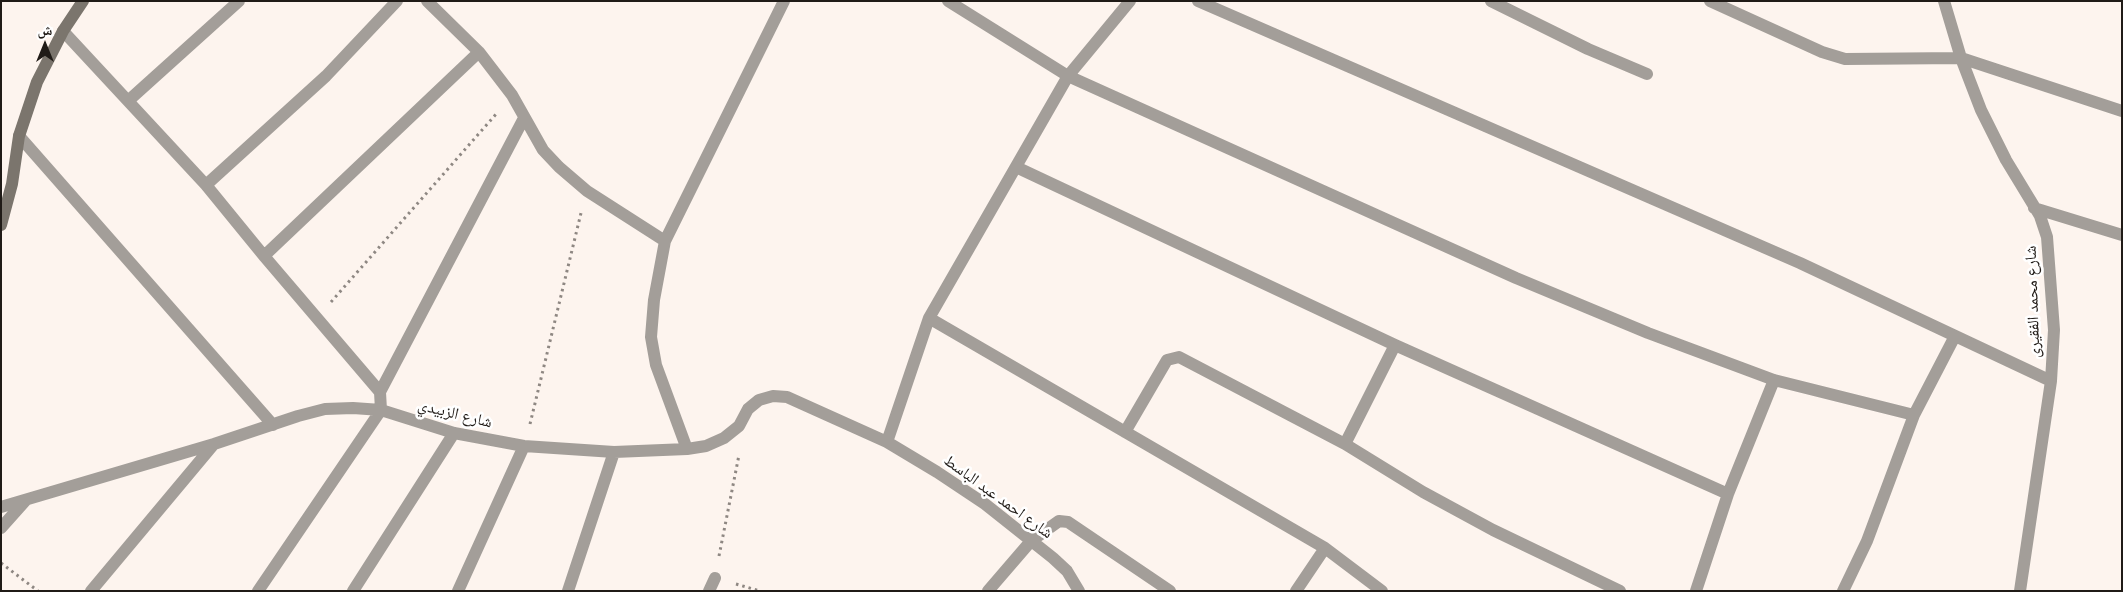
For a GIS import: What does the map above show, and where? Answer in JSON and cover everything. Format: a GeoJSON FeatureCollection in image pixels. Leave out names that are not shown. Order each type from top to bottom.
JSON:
{"type":"FeatureCollection","features":[{"type":"Feature","properties":{"kind":"street"},"geometry":{"type":"LineString","coordinates":[[1,225],[12,184],[19,136],[37,82],[63,31],[83,1]]}},
{"type":"Feature","properties":{"kind":"street"},"geometry":{"type":"LineString","coordinates":[[128,101],[239,1]]}},
{"type":"Feature","properties":{"kind":"street"},"geometry":{"type":"LineString","coordinates":[[206,185],[326,76],[397,1]]}},
{"type":"Feature","properties":{"kind":"street"},"geometry":{"type":"LineString","coordinates":[[426,1],[479,52],[512,95],[543,150],[559,167],[587,191],[665,241]]}},
{"type":"Feature","properties":{"kind":"street"},"geometry":{"type":"LineString","coordinates":[[687,449],[656,365],[652,337],[654,300],[665,241],[784,1]]}},
{"type":"Feature","properties":{"kind":"street"},"geometry":{"type":"LineString","coordinates":[[948,1],[1068,76],[1516,278],[1648,333],[1774,380],[1914,415]]}},
{"type":"Feature","properties":{"kind":"street"},"geometry":{"type":"LineString","coordinates":[[887,442],[929,318],[1068,76],[1130,1]]}},
{"type":"Feature","properties":{"kind":"street"},"geometry":{"type":"LineString","coordinates":[[1198,1],[1800,263],[2051,381]]}},
{"type":"Feature","properties":{"kind":"street"},"geometry":{"type":"LineString","coordinates":[[1491,1],[1588,49],[1647,74]]}},
{"type":"Feature","properties":{"kind":"street"},"geometry":{"type":"LineString","coordinates":[[1710,1],[1822,52],[1845,59],[1961,58],[2122,111]]}},
{"type":"Feature","properties":{"kind":"street","name":"شارع محمد الفقيرى"},"geometry":{"type":"LineString","coordinates":[[1944,1],[1961,58],[1982,110],[2006,160],[2046,231],[2054,330],[2051,381],[2020,591]]}},
{"type":"Feature","properties":{"kind":"street"},"geometry":{"type":"LineString","coordinates":[[63,31],[206,185],[316,319],[380,392]]}},
{"type":"Feature","properties":{"kind":"street"},"geometry":{"type":"LineString","coordinates":[[264,256],[479,52]]}},
{"type":"Feature","properties":{"kind":"street"},"geometry":{"type":"LineString","coordinates":[[258,591],[381,410],[380,392],[524,118]]}},
{"type":"Feature","properties":{"kind":"street"},"geometry":{"type":"LineString","coordinates":[[19,136],[273,425]]}},
{"type":"Feature","properties":{"kind":"street"},"geometry":{"type":"LineString","coordinates":[[1016,167],[1395,345],[1728,494]]}},
{"type":"Feature","properties":{"kind":"street"},"geometry":{"type":"LineString","coordinates":[[2034,208],[2122,235]]}},
{"type":"Feature","properties":{"kind":"street"},"geometry":{"type":"LineString","coordinates":[[929,318],[1325,548],[1382,591]]}},
{"type":"Feature","properties":{"kind":"street"},"geometry":{"type":"LineString","coordinates":[[1843,591],[1867,541],[1914,415],[1955,336]]}},
{"type":"Feature","properties":{"kind":"street"},"geometry":{"type":"LineString","coordinates":[[1345,444],[1395,345]]}},
{"type":"Feature","properties":{"kind":"street"},"geometry":{"type":"LineString","coordinates":[[1125,432],[1167,360],[1179,357],[1345,444],[1423,492],[1620,591]]}},
{"type":"Feature","properties":{"kind":"street"},"geometry":{"type":"LineString","coordinates":[[1696,591],[1728,494],[1774,380]]}},
{"type":"Feature","properties":{"kind":"street","name":"شارع الزبيدي"},"geometry":{"type":"LineString","coordinates":[[1,507],[214,444],[298,416],[326,410],[353,408],[381,410],[454,433],[524,446],[614,452],[687,449],[706,446],[724,438],[738,426],[748,410],[759,400],[772,396],[787,396],[887,442]]}},
{"type":"Feature","properties":{"kind":"street"},"geometry":{"type":"LineString","coordinates":[[353,591],[454,433]]}},
{"type":"Feature","properties":{"kind":"street","name":"شارع احمد عبد الباسط"},"geometry":{"type":"LineString","coordinates":[[887,442],[985,504],[1067,571],[1079,591]]}},
{"type":"Feature","properties":{"kind":"street"},"geometry":{"type":"LineString","coordinates":[[91,591],[214,444]]}},
{"type":"Feature","properties":{"kind":"street"},"geometry":{"type":"LineString","coordinates":[[458,591],[524,446]]}},
{"type":"Feature","properties":{"kind":"street"},"geometry":{"type":"LineString","coordinates":[[568,591],[614,452]]}},
{"type":"Feature","properties":{"kind":"street"},"geometry":{"type":"LineString","coordinates":[[1,528],[26,500]]}},
{"type":"Feature","properties":{"kind":"street"},"geometry":{"type":"LineString","coordinates":[[988,591],[1031,540],[1055,523],[1064,521],[1170,591]]}},
{"type":"Feature","properties":{"kind":"street"},"geometry":{"type":"LineString","coordinates":[[1296,591],[1325,548]]}},
{"type":"Feature","properties":{"kind":"street"},"geometry":{"type":"LineString","coordinates":[[709,591],[715,578]]}},
{"type":"Feature","properties":{"kind":"path"},"geometry":{"type":"LineString","coordinates":[[316,319],[512,95]]}},
{"type":"Feature","properties":{"kind":"path"},"geometry":{"type":"LineString","coordinates":[[524,446],[568,261],[587,191]]}},
{"type":"Feature","properties":{"kind":"path"},"geometry":{"type":"LineString","coordinates":[[715,578],[741,447]]}},
{"type":"Feature","properties":{"kind":"path"},"geometry":{"type":"LineString","coordinates":[[1,563],[38,591]]}}]}
